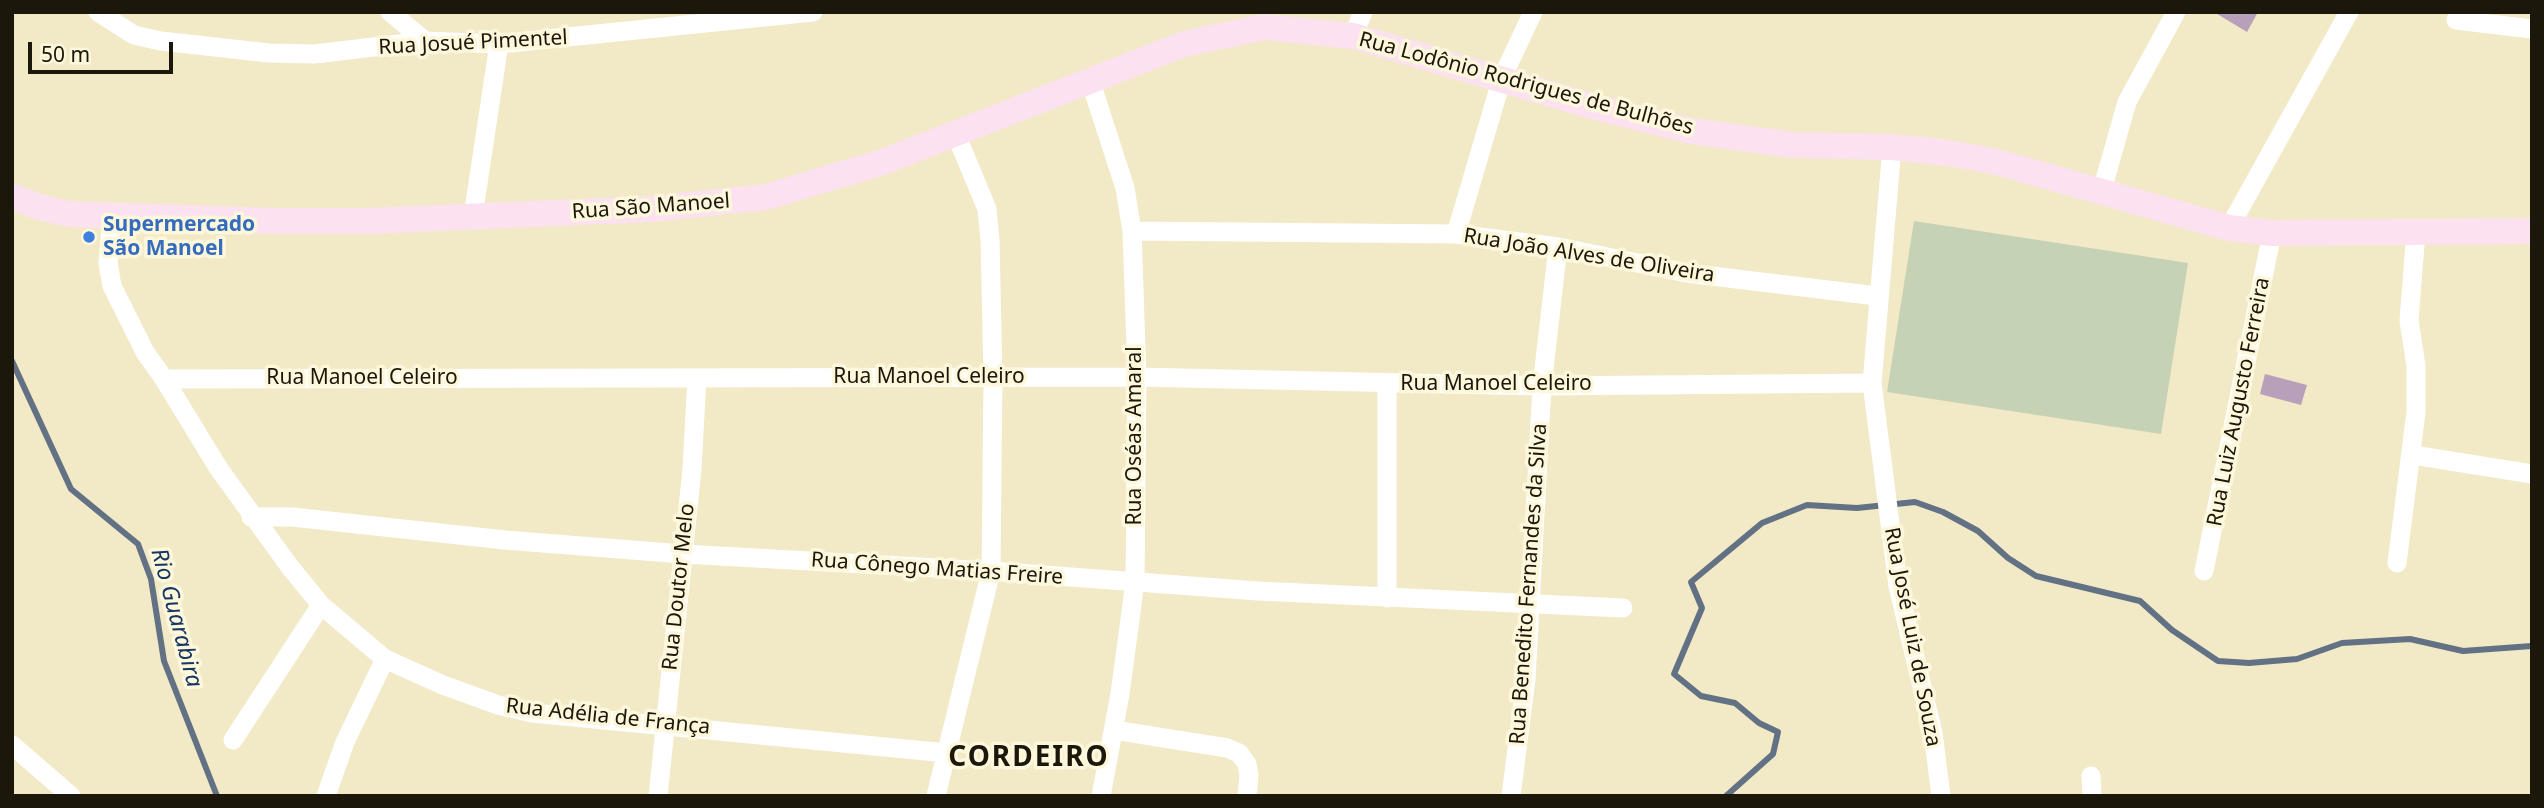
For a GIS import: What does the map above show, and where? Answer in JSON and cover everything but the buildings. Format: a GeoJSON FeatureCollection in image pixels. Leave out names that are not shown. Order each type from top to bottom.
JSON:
{"type":"FeatureCollection","features":[{"type":"Feature","properties":{"kind":"main road","name":"Rua Lodônio Rodrigues de Bulhões"},"geometry":{"type":"LineString","coordinates":[[1262,20],[1358,24],[1502,78],[1592,106],[1713,135],[1793,145],[1892,147],[1949,153],[1997,162],[2102,190],[2182,217],[2229,228],[2272,233],[2532,231]]}},
{"type":"Feature","properties":{"kind":"main road","name":"Rua São Manoel"},"geometry":{"type":"LineString","coordinates":[[12,196],[36,206],[68,214],[274,222],[651,209],[766,197],[880,163],[1184,44],[1262,20]]}},
{"type":"Feature","properties":{"kind":"street","name":"Rua Josué Pimentel"},"geometry":{"type":"LineString","coordinates":[[98,12],[134,35],[269,53],[353,51],[425,41],[499,44],[813,12]]}},
{"type":"Feature","properties":{"kind":"street"},"geometry":{"type":"LineString","coordinates":[[390,12],[425,41]]}},
{"type":"Feature","properties":{"kind":"street"},"geometry":{"type":"LineString","coordinates":[[632,31],[638,12]]}},
{"type":"Feature","properties":{"kind":"street"},"geometry":{"type":"LineString","coordinates":[[1456,234],[1502,78],[1533,12]]}},
{"type":"Feature","properties":{"kind":"street"},"geometry":{"type":"LineString","coordinates":[[2102,190],[2127,102],[2176,12]]}},
{"type":"Feature","properties":{"kind":"street"},"geometry":{"type":"LineString","coordinates":[[2229,228],[2349,12]]}},
{"type":"Feature","properties":{"kind":"street"},"geometry":{"type":"LineString","coordinates":[[2456,20],[2532,29]]}},
{"type":"Feature","properties":{"kind":"street"},"geometry":{"type":"LineString","coordinates":[[473,216],[499,44]]}},
{"type":"Feature","properties":{"kind":"street","name":"Rua Oséas Amaral"},"geometry":{"type":"LineString","coordinates":[[1090,80],[1115,152],[1132,231],[1137,377],[1135,582],[1114,730],[1101,796]]}},
{"type":"Feature","properties":{"kind":"street"},"geometry":{"type":"LineString","coordinates":[[936,796],[991,571],[993,377],[987,209],[955,132]]}},
{"type":"Feature","properties":{"kind":"street","name":"Rua José Luiz de Souza"},"geometry":{"type":"LineString","coordinates":[[1892,147],[1877,296],[1872,383],[1898,586],[1933,733],[1941,796]]}},
{"type":"Feature","properties":{"kind":"street"},"geometry":{"type":"LineString","coordinates":[[112,215],[108,263],[112,286],[145,352],[164,379]]}},
{"type":"Feature","properties":{"kind":"street","name":"Rua João Alves de Oliveira"},"geometry":{"type":"LineString","coordinates":[[1132,231],[1456,234],[1558,247],[1687,273],[1877,296]]}},
{"type":"Feature","properties":{"kind":"street"},"geometry":{"type":"LineString","coordinates":[[2397,563],[2413,455],[2416,366],[2409,320],[2416,232]]}},
{"type":"Feature","properties":{"kind":"street","name":"Rua Luiz Augusto Ferreira"},"geometry":{"type":"LineString","coordinates":[[2204,571],[2272,233]]}},
{"type":"Feature","properties":{"kind":"street","name":"Rua Benedito Fernandes da Silva"},"geometry":{"type":"LineString","coordinates":[[1511,796],[1526,679],[1542,386],[1558,247]]}},
{"type":"Feature","properties":{"kind":"street","name":"Rua Manoel Celeiro"},"geometry":{"type":"LineString","coordinates":[[164,379],[1137,377],[1542,386],[1872,383]]}},
{"type":"Feature","properties":{"kind":"street","name":"Rua Doutor Melo"},"geometry":{"type":"LineString","coordinates":[[658,796],[698,378]]}},
{"type":"Feature","properties":{"kind":"street","name":"Rua Adélia de França"},"geometry":{"type":"LineString","coordinates":[[164,379],[251,517],[321,605],[385,659],[443,685],[498,705],[533,713],[947,753]]}},
{"type":"Feature","properties":{"kind":"street"},"geometry":{"type":"LineString","coordinates":[[1387,383],[1387,598]]}},
{"type":"Feature","properties":{"kind":"street"},"geometry":{"type":"LineString","coordinates":[[2413,455],[2532,474]]}},
{"type":"Feature","properties":{"kind":"street","name":"Rua Cônego Matias Freire"},"geometry":{"type":"LineString","coordinates":[[251,517],[292,517],[505,540],[683,554],[991,571],[1387,598],[1623,608]]}},
{"type":"Feature","properties":{"kind":"street"},"geometry":{"type":"LineString","coordinates":[[233,740],[321,605]]}},
{"type":"Feature","properties":{"kind":"street"},"geometry":{"type":"LineString","coordinates":[[326,796],[345,742],[385,659]]}},
{"type":"Feature","properties":{"kind":"street"},"geometry":{"type":"LineString","coordinates":[[1114,730],[1227,748],[1239,753],[1247,764],[1247,796]]}},
{"type":"Feature","properties":{"kind":"street"},"geometry":{"type":"LineString","coordinates":[[12,745],[71,796]]}},
{"type":"Feature","properties":{"kind":"green space"},"geometry":{"type":"Polygon","coordinates":[[[1914,221],[2188,263],[2161,434],[1887,392],[1914,221]]]}},
{"type":"Feature","properties":{"kind":"waterway","name":"Rio Guarabira"},"geometry":{"type":"LineString","coordinates":[[12,361],[71,489],[138,544],[151,579],[164,661],[217,796]]}},
{"type":"Feature","properties":{"kind":"waterway","name":"Rio Guarabira"},"geometry":{"type":"LineString","coordinates":[[1726,796],[1773,754],[1778,732],[1759,723],[1735,703],[1701,696],[1674,674],[1702,608],[1691,582],[1762,523],[1807,505],[1857,508],[1915,502],[1943,512],[1978,531],[2008,558],[2036,576],[2140,601],[2172,630],[2218,661],[2249,663],[2297,659],[2342,643],[2410,639],[2463,651],[2532,646]]}},
{"type":"Feature","properties":{"kind":"place","name":"Supermercado São Manoel"},"geometry":{"type":"Point","coordinates":[89,237]}},
{"type":"Feature","properties":{"kind":"district","name":"CORDEIRO"},"geometry":{"type":"Point","coordinates":[1029,758]}}]}
